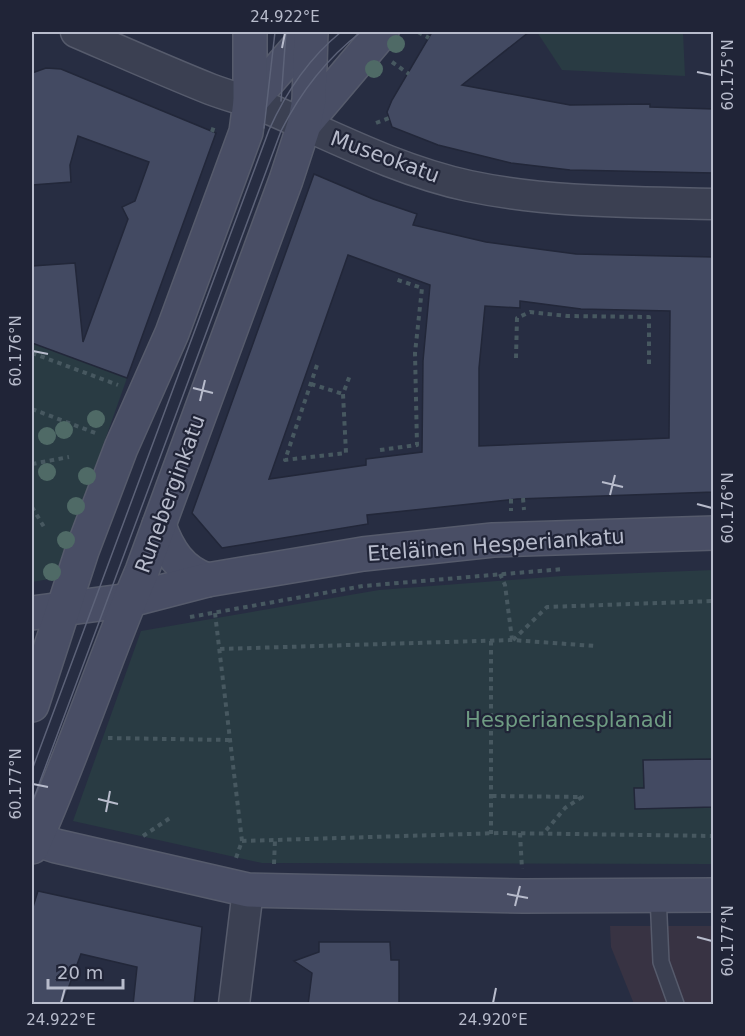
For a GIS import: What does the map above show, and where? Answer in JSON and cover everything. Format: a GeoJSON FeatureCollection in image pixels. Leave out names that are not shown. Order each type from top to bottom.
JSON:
{"type":"FeatureCollection","features":[{"type":"Feature","properties":{"kind":"main road"},"geometry":{"type":"LineString","coordinates":[[32,705],[47,611],[71,580],[121,448],[172,333],[246,132],[250,102],[250,32]]}},
{"type":"Feature","properties":{"kind":"main road"},"geometry":{"type":"LineString","coordinates":[[250,102],[311,32]]}},
{"type":"Feature","properties":{"kind":"main road","name":"Runeberginkatu"},"geometry":{"type":"LineString","coordinates":[[33,841],[53,800],[159,525],[304,124],[309,100],[311,32]]}},
{"type":"Feature","properties":{"kind":"main road"},"geometry":{"type":"LineString","coordinates":[[304,124],[321,101],[387,46]]}},
{"type":"Feature","properties":{"kind":"main road"},"geometry":{"type":"LineString","coordinates":[[159,525],[170,551],[179,562],[186,570],[207,580]]}},
{"type":"Feature","properties":{"kind":"main road","name":"Eteläinen Hesperiankatu"},"geometry":{"type":"LineString","coordinates":[[47,611],[130,600],[207,580],[363,554],[493,540],[714,532]]}},
{"type":"Feature","properties":{"kind":"main road"},"geometry":{"type":"LineString","coordinates":[[33,841],[248,890],[523,896],[714,895]]}},
{"type":"Feature","properties":{"kind":"street","name":"Museokatu"},"geometry":{"type":"LineString","coordinates":[[76,32],[212,89],[304,124],[379,158],[468,186],[576,200],[714,204]]}},
{"type":"Feature","properties":{"kind":"street"},"geometry":{"type":"LineString","coordinates":[[234,1005],[248,890]]}},
{"type":"Feature","properties":{"kind":"lane"},"geometry":{"type":"LineString","coordinates":[[658,895],[661,962],[676,1005]]}},
{"type":"Feature","properties":{"kind":"path"},"geometry":{"type":"LineString","coordinates":[[418,32],[429,38]]}},
{"type":"Feature","properties":{"kind":"path"},"geometry":{"type":"LineString","coordinates":[[387,46],[409,74]]}},
{"type":"Feature","properties":{"kind":"path"},"geometry":{"type":"LineString","coordinates":[[376,123],[389,118]]}},
{"type":"Feature","properties":{"kind":"path"},"geometry":{"type":"LineString","coordinates":[[212,132],[214,126]]}},
{"type":"Feature","properties":{"kind":"path"},"geometry":{"type":"LineString","coordinates":[[380,450],[417,445],[415,353],[422,288],[394,279]]}},
{"type":"Feature","properties":{"kind":"path"},"geometry":{"type":"LineString","coordinates":[[516,358],[517,318],[530,312],[567,316],[649,317],[649,364]]}},
{"type":"Feature","properties":{"kind":"path"},"geometry":{"type":"LineString","coordinates":[[32,353],[128,389]]}},
{"type":"Feature","properties":{"kind":"path"},"geometry":{"type":"LineString","coordinates":[[317,365],[285,460],[346,453],[343,394],[350,375]]}},
{"type":"Feature","properties":{"kind":"path"},"geometry":{"type":"LineString","coordinates":[[311,384],[343,394]]}},
{"type":"Feature","properties":{"kind":"path"},"geometry":{"type":"LineString","coordinates":[[32,409],[104,436]]}},
{"type":"Feature","properties":{"kind":"path"},"geometry":{"type":"LineString","coordinates":[[32,464],[69,457]]}},
{"type":"Feature","properties":{"kind":"path"},"geometry":{"type":"LineString","coordinates":[[523,498],[524,516]]}},
{"type":"Feature","properties":{"kind":"path"},"geometry":{"type":"LineString","coordinates":[[32,507],[44,527]]}},
{"type":"Feature","properties":{"kind":"path"},"geometry":{"type":"LineString","coordinates":[[497,569],[505,585],[512,640]]}},
{"type":"Feature","properties":{"kind":"path"},"geometry":{"type":"LineString","coordinates":[[181,618],[363,586],[572,569]]}},
{"type":"Feature","properties":{"kind":"path"},"geometry":{"type":"LineString","coordinates":[[512,640],[547,606],[714,601]]}},
{"type":"Feature","properties":{"kind":"path"},"geometry":{"type":"LineString","coordinates":[[215,613],[242,841],[237,853]]}},
{"type":"Feature","properties":{"kind":"path"},"geometry":{"type":"LineString","coordinates":[[220,649],[512,640],[595,646]]}},
{"type":"Feature","properties":{"kind":"path"},"geometry":{"type":"LineString","coordinates":[[490,641],[491,834]]}},
{"type":"Feature","properties":{"kind":"path"},"geometry":{"type":"LineString","coordinates":[[98,738],[230,740]]}},
{"type":"Feature","properties":{"kind":"path"},"geometry":{"type":"LineString","coordinates":[[492,796],[582,797],[565,808],[543,835]]}},
{"type":"Feature","properties":{"kind":"path"},"geometry":{"type":"LineString","coordinates":[[242,841],[491,834],[714,836]]}},
{"type":"Feature","properties":{"kind":"path"},"geometry":{"type":"LineString","coordinates":[[274,865],[275,840]]}},
{"type":"Feature","properties":{"kind":"shaded area"},"geometry":{"type":"Polygon","coordinates":[[[610,926],[713,926],[713,1004],[634,1004],[611,947],[610,926]]]}},
{"type":"Feature","properties":{"kind":"green space"},"geometry":{"type":"Polygon","coordinates":[[[537,32],[683,32],[685,76],[562,70],[537,32]]]}},
{"type":"Feature","properties":{"kind":"green space"},"geometry":{"type":"Polygon","coordinates":[[[32,343],[127,378],[56,578],[32,582],[32,343]]]}},
{"type":"Feature","properties":{"kind":"green space","name":"Hesperianesplanadi"},"geometry":{"type":"Polygon","coordinates":[[[713,570],[713,864],[262,863],[73,821],[141,631],[379,590],[562,576],[713,570]]]}},
{"type":"Feature","properties":{"kind":"building"},"geometry":{"type":"Polygon","coordinates":[[[432,32],[529,32],[462,85],[570,105],[650,104],[650,107],[714,109],[714,173],[570,170],[511,163],[438,145],[392,127],[387,112],[392,100],[432,32]]]}},
{"type":"Feature","properties":{"kind":"building"},"geometry":{"type":"Polygon","coordinates":[[[46,68],[61,69],[216,133],[127,378],[32,343],[32,266],[75,263],[83,342],[128,219],[122,207],[135,201],[149,162],[78,136],[70,165],[71,182],[32,185],[32,73],[46,68]]]}},
{"type":"Feature","properties":{"kind":"building"},"geometry":{"type":"Polygon","coordinates":[[[314,174],[373,199],[417,214],[413,225],[486,242],[576,254],[714,257],[714,492],[517,499],[367,515],[368,524],[222,548],[192,513],[314,174]],[[348,255],[269,479],[366,465],[366,459],[422,452],[423,361],[430,285],[348,255]],[[520,301],[520,308],[485,306],[479,368],[479,446],[669,438],[670,311],[581,309],[520,301]]]}},
{"type":"Feature","properties":{"kind":"building"},"geometry":{"type":"Polygon","coordinates":[[[714,759],[714,807],[635,809],[634,788],[644,788],[643,760],[714,759]]]}},
{"type":"Feature","properties":{"kind":"building"},"geometry":{"type":"Polygon","coordinates":[[[38,891],[202,927],[194,1005],[133,1005],[137,967],[81,954],[62,1005],[32,1005],[32,910],[38,891]]]}},
{"type":"Feature","properties":{"kind":"building"},"geometry":{"type":"Polygon","coordinates":[[[319,942],[390,942],[391,960],[399,960],[399,1005],[308,1005],[312,973],[294,961],[319,952],[319,942]]]}},
{"type":"Feature","properties":{"kind":"tram line"},"geometry":{"type":"LineString","coordinates":[[264,128],[275,32]]}},
{"type":"Feature","properties":{"kind":"tram line"},"geometry":{"type":"LineString","coordinates":[[281,101],[286,32]]}},
{"type":"Feature","properties":{"kind":"tram line"},"geometry":{"type":"LineString","coordinates":[[32,770],[269,130],[299,76],[341,32]]}},
{"type":"Feature","properties":{"kind":"tram line"},"geometry":{"type":"LineString","coordinates":[[32,803],[281,131],[297,102],[315,77],[348,42],[361,32]]}}]}
